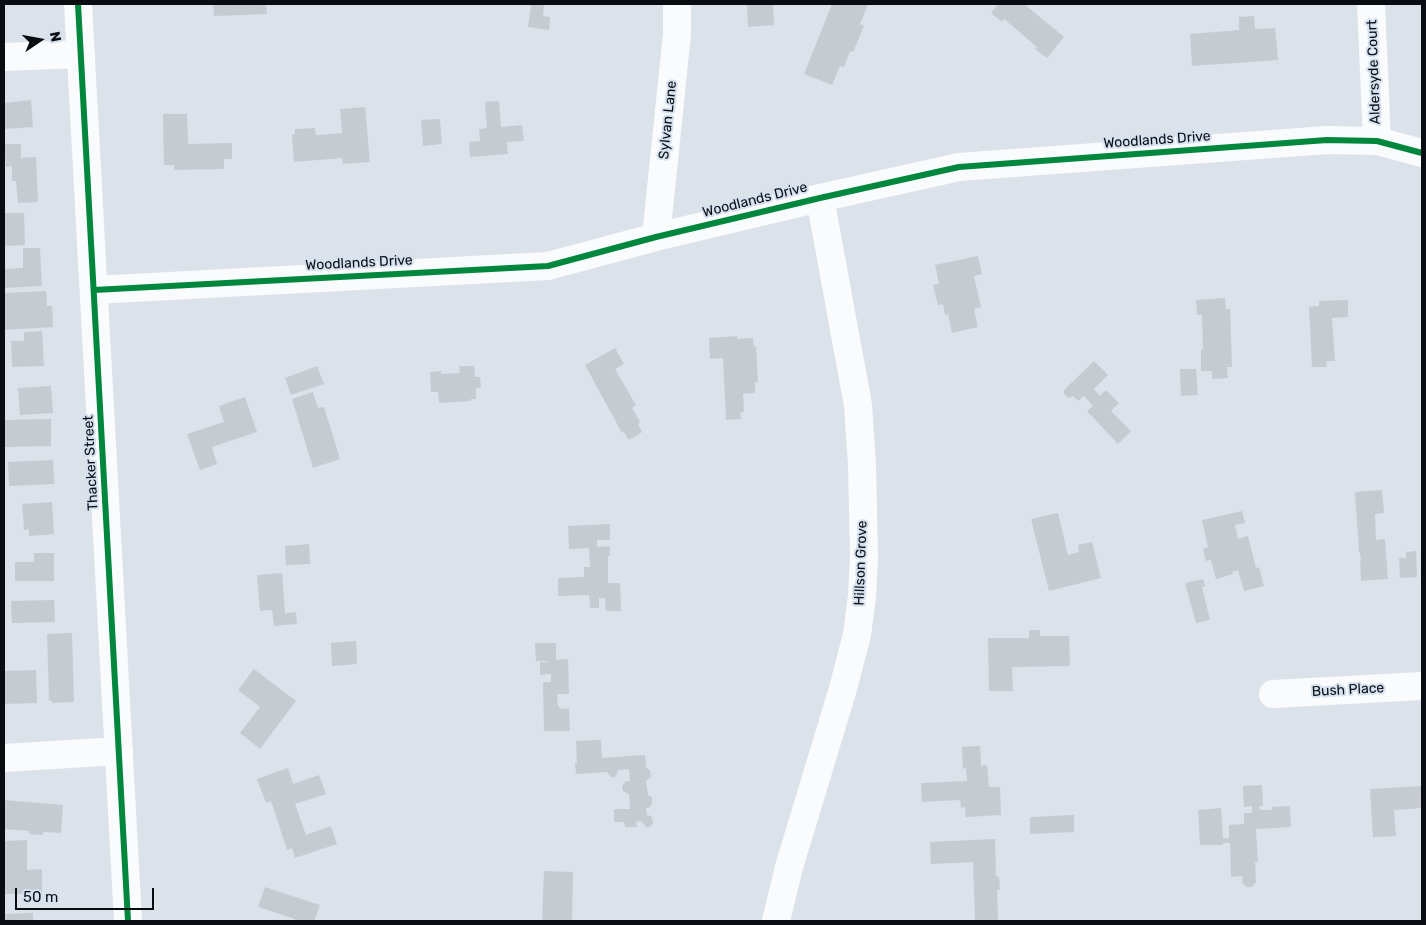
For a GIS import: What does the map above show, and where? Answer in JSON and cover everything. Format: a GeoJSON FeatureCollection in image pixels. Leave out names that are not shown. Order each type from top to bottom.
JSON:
{"type":"FeatureCollection","features":[{"type":"Feature","properties":{"kind":"street","name":"Thacker Street"},"geometry":{"type":"LineString","coordinates":[[78,4],[128,921]]}},
{"type":"Feature","properties":{"kind":"street","name":"Sylvan Lane"},"geometry":{"type":"LineString","coordinates":[[656,237],[677,34],[677,4]]}},
{"type":"Feature","properties":{"kind":"street","name":"Aldersyde Court"},"geometry":{"type":"LineString","coordinates":[[1371,4],[1377,141]]}},
{"type":"Feature","properties":{"kind":"street"},"geometry":{"type":"LineString","coordinates":[[4,57],[81,54]]}},
{"type":"Feature","properties":{"kind":"street","name":"Woodlands Drive"},"geometry":{"type":"LineString","coordinates":[[94,290],[548,266],[656,237],[959,167],[1327,140],[1377,141],[1422,153]]}},
{"type":"Feature","properties":{"kind":"street","name":"Hillson Grove"},"geometry":{"type":"LineString","coordinates":[[776,921],[857,635],[864,567],[862,465],[858,405],[820,198]]}},
{"type":"Feature","properties":{"kind":"street","name":"Bush Place"},"geometry":{"type":"LineString","coordinates":[[1274,694],[1422,686]]}},
{"type":"Feature","properties":{"kind":"street"},"geometry":{"type":"LineString","coordinates":[[4,758],[119,751]]}},
{"type":"Feature","properties":{"kind":"building"},"geometry":{"type":"Polygon","coordinates":[[[213,4],[266,4],[267,14],[214,16],[213,4]]]}},
{"type":"Feature","properties":{"kind":"building"},"geometry":{"type":"Polygon","coordinates":[[[531,4],[544,4],[543,16],[550,17],[549,30],[528,27],[531,4]]]}},
{"type":"Feature","properties":{"kind":"building"},"geometry":{"type":"Polygon","coordinates":[[[747,4],[773,4],[774,25],[748,27],[747,4]]]}},
{"type":"Feature","properties":{"kind":"building"},"geometry":{"type":"Polygon","coordinates":[[[832,4],[868,4],[860,24],[864,26],[853,52],[850,51],[844,67],[840,66],[832,85],[804,74],[832,4]]]}},
{"type":"Feature","properties":{"kind":"building"},"geometry":{"type":"Polygon","coordinates":[[[998,4],[1024,4],[1064,37],[1047,58],[1004,19],[1002,22],[991,13],[998,4]]]}},
{"type":"Feature","properties":{"kind":"building"},"geometry":{"type":"Polygon","coordinates":[[[1254,16],[1255,29],[1275,28],[1278,60],[1192,66],[1190,34],[1239,30],[1239,17],[1254,16]]]}},
{"type":"Feature","properties":{"kind":"building"},"geometry":{"type":"Polygon","coordinates":[[[31,100],[33,127],[4,129],[4,103],[31,100]]]}},
{"type":"Feature","properties":{"kind":"building"},"geometry":{"type":"Polygon","coordinates":[[[499,101],[501,127],[522,125],[524,141],[507,142],[508,154],[470,157],[469,142],[480,141],[479,129],[487,128],[485,102],[499,101]]]}},
{"type":"Feature","properties":{"kind":"building"},"geometry":{"type":"Polygon","coordinates":[[[365,107],[370,162],[343,164],[342,158],[294,162],[292,135],[295,134],[295,129],[315,128],[316,135],[342,133],[340,109],[365,107]]]}},
{"type":"Feature","properties":{"kind":"building"},"geometry":{"type":"Polygon","coordinates":[[[163,114],[187,114],[188,144],[232,143],[232,159],[224,159],[224,169],[174,170],[174,165],[164,165],[163,114]]]}},
{"type":"Feature","properties":{"kind":"building"},"geometry":{"type":"Polygon","coordinates":[[[440,119],[442,144],[423,146],[421,120],[440,119]]]}},
{"type":"Feature","properties":{"kind":"building"},"geometry":{"type":"Polygon","coordinates":[[[4,144],[21,144],[21,158],[36,157],[38,202],[18,203],[16,181],[12,181],[12,166],[6,167],[4,144]]]}},
{"type":"Feature","properties":{"kind":"building"},"geometry":{"type":"Polygon","coordinates":[[[4,213],[24,213],[25,245],[4,246],[4,213]]]}},
{"type":"Feature","properties":{"kind":"building"},"geometry":{"type":"Polygon","coordinates":[[[23,248],[40,248],[42,286],[4,288],[4,269],[23,268],[23,248]]]}},
{"type":"Feature","properties":{"kind":"building"},"geometry":{"type":"Polygon","coordinates":[[[978,256],[982,274],[974,276],[981,307],[974,309],[978,327],[952,333],[948,314],[945,315],[943,304],[938,305],[933,285],[939,284],[935,265],[978,256]]]}},
{"type":"Feature","properties":{"kind":"building"},"geometry":{"type":"Polygon","coordinates":[[[46,291],[47,306],[52,306],[53,327],[4,330],[4,293],[46,291]]]}},
{"type":"Feature","properties":{"kind":"building"},"geometry":{"type":"Polygon","coordinates":[[[1225,298],[1226,309],[1230,309],[1232,367],[1227,367],[1228,378],[1212,379],[1212,371],[1201,371],[1201,350],[1203,350],[1202,315],[1197,315],[1196,300],[1225,298]]]}},
{"type":"Feature","properties":{"kind":"building"},"geometry":{"type":"Polygon","coordinates":[[[1348,300],[1348,317],[1332,318],[1335,361],[1326,361],[1327,367],[1312,367],[1309,307],[1319,306],[1319,301],[1348,300]]]}},
{"type":"Feature","properties":{"kind":"building"},"geometry":{"type":"Polygon","coordinates":[[[42,331],[44,366],[12,367],[11,341],[24,341],[24,332],[42,331]]]}},
{"type":"Feature","properties":{"kind":"building"},"geometry":{"type":"Polygon","coordinates":[[[737,336],[737,339],[753,338],[754,347],[756,346],[758,382],[755,382],[755,393],[743,394],[744,412],[740,413],[741,419],[726,420],[723,358],[710,359],[709,338],[737,336]]]}},
{"type":"Feature","properties":{"kind":"building"},"geometry":{"type":"Polygon","coordinates":[[[615,348],[624,364],[615,369],[636,405],[632,408],[640,422],[638,424],[642,432],[629,440],[623,431],[622,433],[585,365],[615,348]]]}},
{"type":"Feature","properties":{"kind":"building"},"geometry":{"type":"Polygon","coordinates":[[[1094,361],[1108,375],[1094,389],[1100,396],[1106,390],[1119,403],[1111,411],[1131,431],[1118,444],[1087,411],[1093,406],[1084,396],[1078,401],[1073,396],[1068,398],[1064,394],[1064,390],[1094,361]]]}},
{"type":"Feature","properties":{"kind":"building"},"geometry":{"type":"Polygon","coordinates":[[[317,366],[324,384],[291,395],[285,378],[317,366]]]}},
{"type":"Feature","properties":{"kind":"building"},"geometry":{"type":"Polygon","coordinates":[[[459,366],[474,366],[475,377],[480,377],[481,388],[476,388],[476,399],[439,403],[438,392],[431,392],[430,372],[441,371],[441,374],[460,373],[459,366]]]}},
{"type":"Feature","properties":{"kind":"building"},"geometry":{"type":"Polygon","coordinates":[[[1180,369],[1196,369],[1198,395],[1181,396],[1180,369]]]}},
{"type":"Feature","properties":{"kind":"building"},"geometry":{"type":"Polygon","coordinates":[[[51,386],[53,413],[20,415],[18,388],[51,386]]]}},
{"type":"Feature","properties":{"kind":"building"},"geometry":{"type":"Polygon","coordinates":[[[313,392],[318,408],[324,407],[340,459],[313,468],[292,399],[313,392]]]}},
{"type":"Feature","properties":{"kind":"building"},"geometry":{"type":"Polygon","coordinates":[[[245,397],[257,432],[212,447],[217,464],[200,470],[187,434],[224,422],[219,406],[245,397]]]}},
{"type":"Feature","properties":{"kind":"building"},"geometry":{"type":"Polygon","coordinates":[[[51,419],[51,446],[4,447],[4,420],[51,419]]]}},
{"type":"Feature","properties":{"kind":"building"},"geometry":{"type":"Polygon","coordinates":[[[53,460],[54,484],[9,486],[8,462],[53,460]]]}},
{"type":"Feature","properties":{"kind":"building"},"geometry":{"type":"Polygon","coordinates":[[[1382,490],[1384,513],[1375,514],[1376,540],[1385,539],[1388,579],[1361,581],[1355,492],[1382,490]]]}},
{"type":"Feature","properties":{"kind":"building"},"geometry":{"type":"Polygon","coordinates":[[[52,502],[54,534],[29,536],[29,529],[24,530],[22,504],[52,502]]]}},
{"type":"Feature","properties":{"kind":"building"},"geometry":{"type":"Polygon","coordinates":[[[1242,511],[1245,523],[1235,525],[1238,539],[1248,536],[1256,568],[1259,567],[1264,586],[1244,591],[1238,570],[1232,572],[1233,574],[1216,579],[1211,560],[1206,561],[1203,549],[1208,547],[1202,520],[1242,511]]]}},
{"type":"Feature","properties":{"kind":"building"},"geometry":{"type":"Polygon","coordinates":[[[1058,513],[1068,555],[1079,552],[1078,545],[1092,542],[1101,578],[1049,591],[1031,519],[1058,513]]]}},
{"type":"Feature","properties":{"kind":"building"},"geometry":{"type":"Polygon","coordinates":[[[610,524],[610,540],[597,540],[597,547],[610,546],[608,583],[620,583],[621,611],[606,611],[605,598],[599,598],[599,608],[590,608],[589,595],[558,596],[558,578],[584,577],[584,567],[590,567],[589,548],[569,549],[568,526],[610,524]]]}},
{"type":"Feature","properties":{"kind":"building"},"geometry":{"type":"Polygon","coordinates":[[[309,544],[310,564],[286,565],[285,546],[309,544]]]}},
{"type":"Feature","properties":{"kind":"building"},"geometry":{"type":"Polygon","coordinates":[[[1416,551],[1417,577],[1400,578],[1399,558],[1406,558],[1406,552],[1416,551]]]}},
{"type":"Feature","properties":{"kind":"building"},"geometry":{"type":"Polygon","coordinates":[[[34,553],[54,553],[54,581],[15,581],[15,562],[34,562],[34,553]]]}},
{"type":"Feature","properties":{"kind":"building"},"geometry":{"type":"Polygon","coordinates":[[[282,573],[285,613],[296,612],[297,624],[274,626],[272,610],[260,611],[257,575],[282,573]]]}},
{"type":"Feature","properties":{"kind":"building"},"geometry":{"type":"Polygon","coordinates":[[[1203,579],[1205,587],[1202,587],[1210,620],[1196,623],[1185,583],[1203,579]]]}},
{"type":"Feature","properties":{"kind":"building"},"geometry":{"type":"Polygon","coordinates":[[[54,600],[55,622],[12,623],[11,601],[54,600]]]}},
{"type":"Feature","properties":{"kind":"building"},"geometry":{"type":"Polygon","coordinates":[[[1029,630],[1040,630],[1040,636],[1069,636],[1070,666],[1012,667],[1013,691],[989,691],[988,638],[1029,638],[1029,630]]]}},
{"type":"Feature","properties":{"kind":"building"},"geometry":{"type":"Polygon","coordinates":[[[72,633],[74,702],[52,703],[49,700],[47,634],[72,633]]]}},
{"type":"Feature","properties":{"kind":"building"},"geometry":{"type":"Polygon","coordinates":[[[356,641],[357,664],[332,666],[331,643],[356,641]]]}},
{"type":"Feature","properties":{"kind":"building"},"geometry":{"type":"Polygon","coordinates":[[[535,643],[556,643],[556,660],[568,659],[569,694],[557,694],[558,706],[561,709],[569,708],[570,731],[544,731],[543,682],[551,682],[551,674],[540,675],[540,662],[547,661],[536,661],[535,643]]]}},
{"type":"Feature","properties":{"kind":"building"},"geometry":{"type":"Polygon","coordinates":[[[254,669],[296,701],[260,749],[240,733],[260,707],[238,690],[254,669]]]}},
{"type":"Feature","properties":{"kind":"building"},"geometry":{"type":"Polygon","coordinates":[[[36,670],[37,703],[4,704],[4,671],[36,670]]]}},
{"type":"Feature","properties":{"kind":"building"},"geometry":{"type":"Polygon","coordinates":[[[601,740],[602,758],[645,755],[646,768],[650,770],[651,777],[646,781],[648,795],[652,797],[650,807],[646,808],[647,815],[651,816],[653,821],[653,824],[649,827],[646,827],[641,821],[636,822],[637,827],[625,827],[624,822],[614,822],[614,809],[630,809],[629,794],[623,791],[622,786],[626,781],[630,781],[629,769],[618,770],[616,776],[612,778],[608,772],[576,774],[576,741],[601,740]]]}},
{"type":"Feature","properties":{"kind":"building"},"geometry":{"type":"Polygon","coordinates":[[[980,746],[981,766],[987,765],[989,787],[1000,787],[1001,815],[966,817],[965,807],[961,808],[960,800],[922,802],[921,783],[967,781],[966,768],[963,769],[962,747],[980,746]]]}},
{"type":"Feature","properties":{"kind":"building"},"geometry":{"type":"Polygon","coordinates":[[[288,768],[293,784],[319,775],[326,794],[295,804],[306,835],[331,826],[337,844],[295,858],[292,848],[287,850],[271,801],[266,803],[257,779],[288,768]]]}},
{"type":"Feature","properties":{"kind":"building"},"geometry":{"type":"Polygon","coordinates":[[[1262,785],[1263,806],[1259,806],[1260,810],[1272,810],[1272,807],[1290,806],[1291,827],[1256,829],[1258,862],[1255,862],[1256,882],[1252,887],[1247,887],[1243,884],[1242,876],[1231,877],[1230,843],[1223,843],[1223,845],[1200,845],[1198,810],[1221,808],[1223,838],[1229,838],[1229,825],[1244,824],[1244,813],[1252,813],[1252,806],[1244,807],[1243,786],[1262,785]]]}},
{"type":"Feature","properties":{"kind":"building"},"geometry":{"type":"Polygon","coordinates":[[[1422,786],[1422,808],[1394,810],[1396,836],[1373,837],[1370,789],[1422,786]]]}},
{"type":"Feature","properties":{"kind":"building"},"geometry":{"type":"Polygon","coordinates":[[[4,800],[63,805],[61,833],[43,832],[43,835],[29,834],[29,831],[4,829],[4,800]]]}},
{"type":"Feature","properties":{"kind":"building"},"geometry":{"type":"Polygon","coordinates":[[[1074,815],[1074,832],[1030,834],[1030,817],[1074,815]]]}},
{"type":"Feature","properties":{"kind":"building"},"geometry":{"type":"Polygon","coordinates":[[[995,839],[996,876],[999,877],[1000,890],[997,890],[998,921],[975,921],[973,862],[931,864],[930,842],[995,839]]]}},
{"type":"Feature","properties":{"kind":"building"},"geometry":{"type":"Polygon","coordinates":[[[27,840],[27,870],[42,869],[42,894],[4,894],[4,841],[27,840]]]}},
{"type":"Feature","properties":{"kind":"building"},"geometry":{"type":"Polygon","coordinates":[[[544,871],[573,872],[572,921],[542,921],[544,871]]]}},
{"type":"Feature","properties":{"kind":"building"},"geometry":{"type":"Polygon","coordinates":[[[265,887],[320,905],[314,921],[294,921],[295,919],[258,907],[265,887]]]}},
{"type":"Feature","properties":{"kind":"building"},"geometry":{"type":"Polygon","coordinates":[[[33,913],[33,921],[4,921],[4,914],[33,913]]]}},
{"type":"Feature","properties":{"kind":"cycle path"},"geometry":{"type":"LineString","coordinates":[[78,4],[128,921]]}},
{"type":"Feature","properties":{"kind":"cycle path"},"geometry":{"type":"LineString","coordinates":[[94,290],[548,266],[656,237],[959,167],[1327,140],[1377,141],[1422,153]]}}]}
